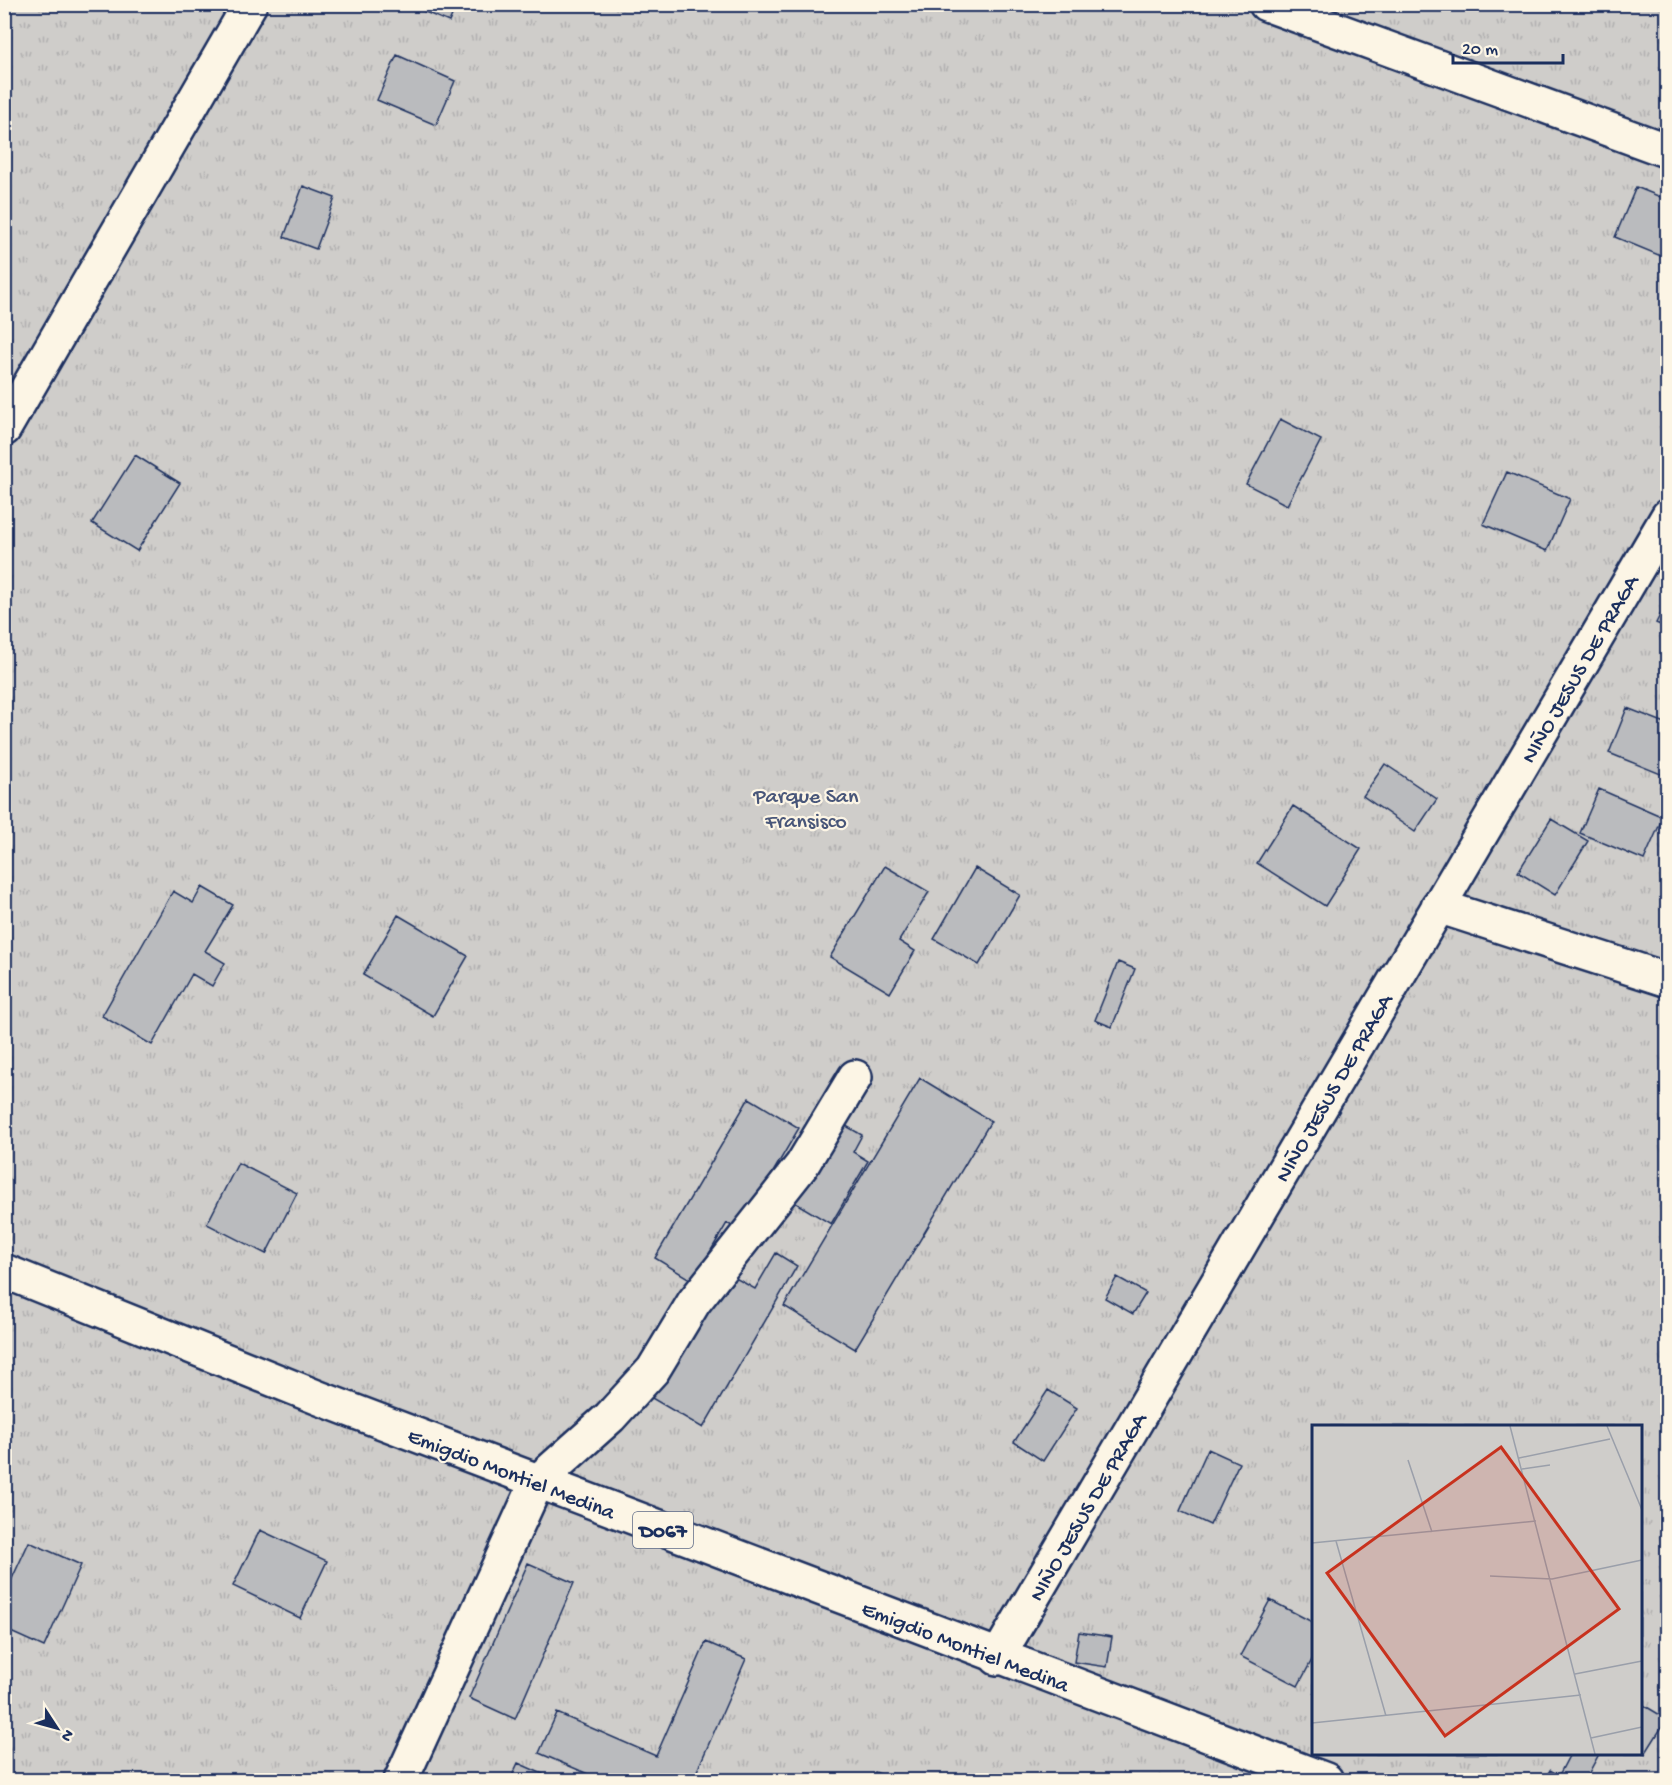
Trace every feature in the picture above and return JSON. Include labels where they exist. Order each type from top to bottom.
[{"type":"street","points":[[4,429],[250,4]]},
{"type":"street","points":[[1266,4],[1668,151]]},
{"type":"street","name":"NIÑO JESUS DE PRAGA","points":[[998,1658],[1668,516]]},
{"type":"street","points":[[1438,906],[1668,980]]},
{"type":"street","points":[[400,1780],[537,1482],[610,1417],[653,1370],[694,1302],[802,1165],[855,1077]]},
{"type":"street","name":"Emigdio Montiel Medina","points":[[4,1271],[308,1394],[998,1658],[1326,1780]]},
{"type":"green space","name":"Parque San Fransisco","points":[[5,5],[1667,5],[1667,1780],[5,1780]]},
{"type":"building","points":[[420,4],[457,4],[449,22],[418,9]]},
{"type":"building","points":[[397,55],[455,81],[436,125],[377,100]]},
{"type":"building","points":[[303,186],[335,198],[316,249],[284,237]]},
{"type":"building","points":[[1636,187],[1668,200],[1668,259],[1615,237]]},
{"type":"building","points":[[1280,419],[1321,440],[1287,505],[1246,484]]},
{"type":"building","points":[[135,455],[180,483],[137,551],[92,523]]},
{"type":"building","points":[[1507,472],[1570,499],[1547,551],[1483,524]]},
{"type":"building","points":[[1668,599],[1668,628],[1656,623]]},
{"type":"building","points":[[1627,708],[1668,724],[1668,777],[1609,753]]},
{"type":"building","points":[[1385,764],[1437,799],[1415,832],[1363,796]]},
{"type":"building","points":[[1599,789],[1663,817],[1644,860],[1580,833]]},
{"type":"building","points":[[1293,806],[1361,849],[1325,906],[1257,863]]},
{"type":"building","points":[[1551,819],[1588,841],[1555,895],[1518,872]]},
{"type":"building","points":[[885,866],[929,892],[899,941],[915,951],[890,993],[830,957]]},
{"type":"building","points":[[975,868],[1020,895],[979,965],[934,939]]},
{"type":"building","points":[[202,887],[233,905],[205,951],[225,963],[212,986],[192,974],[152,1045],[102,1016],[173,891],[193,903]]},
{"type":"building","points":[[398,915],[468,956],[433,1016],[363,975]]},
{"type":"building","points":[[1118,962],[1135,969],[1112,1027],[1095,1020]]},
{"type":"building","points":[[920,1078],[991,1121],[855,1349],[784,1306]]},
{"type":"building","points":[[749,1098],[799,1128],[739,1230],[727,1223],[693,1281],[655,1258]]},
{"type":"building","points":[[841,1123],[862,1135],[853,1152],[868,1161],[831,1224],[794,1202]]},
{"type":"building","points":[[238,1163],[297,1193],[266,1254],[207,1224]]},
{"type":"building","points":[[776,1253],[797,1266],[703,1428],[650,1397],[723,1271],[755,1289]]},
{"type":"building","points":[[1117,1277],[1146,1293],[1133,1314],[1105,1298]]},
{"type":"building","points":[[1048,1390],[1077,1408],[1043,1461],[1014,1442]]},
{"type":"building","points":[[1208,1449],[1239,1463],[1210,1525],[1180,1511]]},
{"type":"building","points":[[260,1530],[327,1561],[300,1618],[233,1586]]},
{"type":"building","points":[[29,1542],[81,1565],[44,1647],[4,1629],[4,1596]]},
{"type":"building","points":[[528,1563],[574,1583],[515,1719],[469,1698]]},
{"type":"building","points":[[1270,1600],[1312,1622],[1312,1660],[1298,1686],[1240,1656]]},
{"type":"building","points":[[1079,1632],[1112,1637],[1107,1667],[1074,1662]]},
{"type":"building","points":[[706,1642],[746,1659],[693,1780],[602,1780],[539,1753],[557,1713],[656,1756]]},
{"type":"building","points":[[1642,1704],[1667,1719],[1645,1754],[1642,1752]]},
{"type":"building","points":[[1569,1755],[1598,1755],[1585,1780],[1544,1780],[1550,1770],[1559,1775]]},
{"type":"building","points":[[518,1763],[554,1779],[554,1780],[510,1780]]},
{"type":"building","points":[[875,1772],[896,1780],[871,1780]]}]
